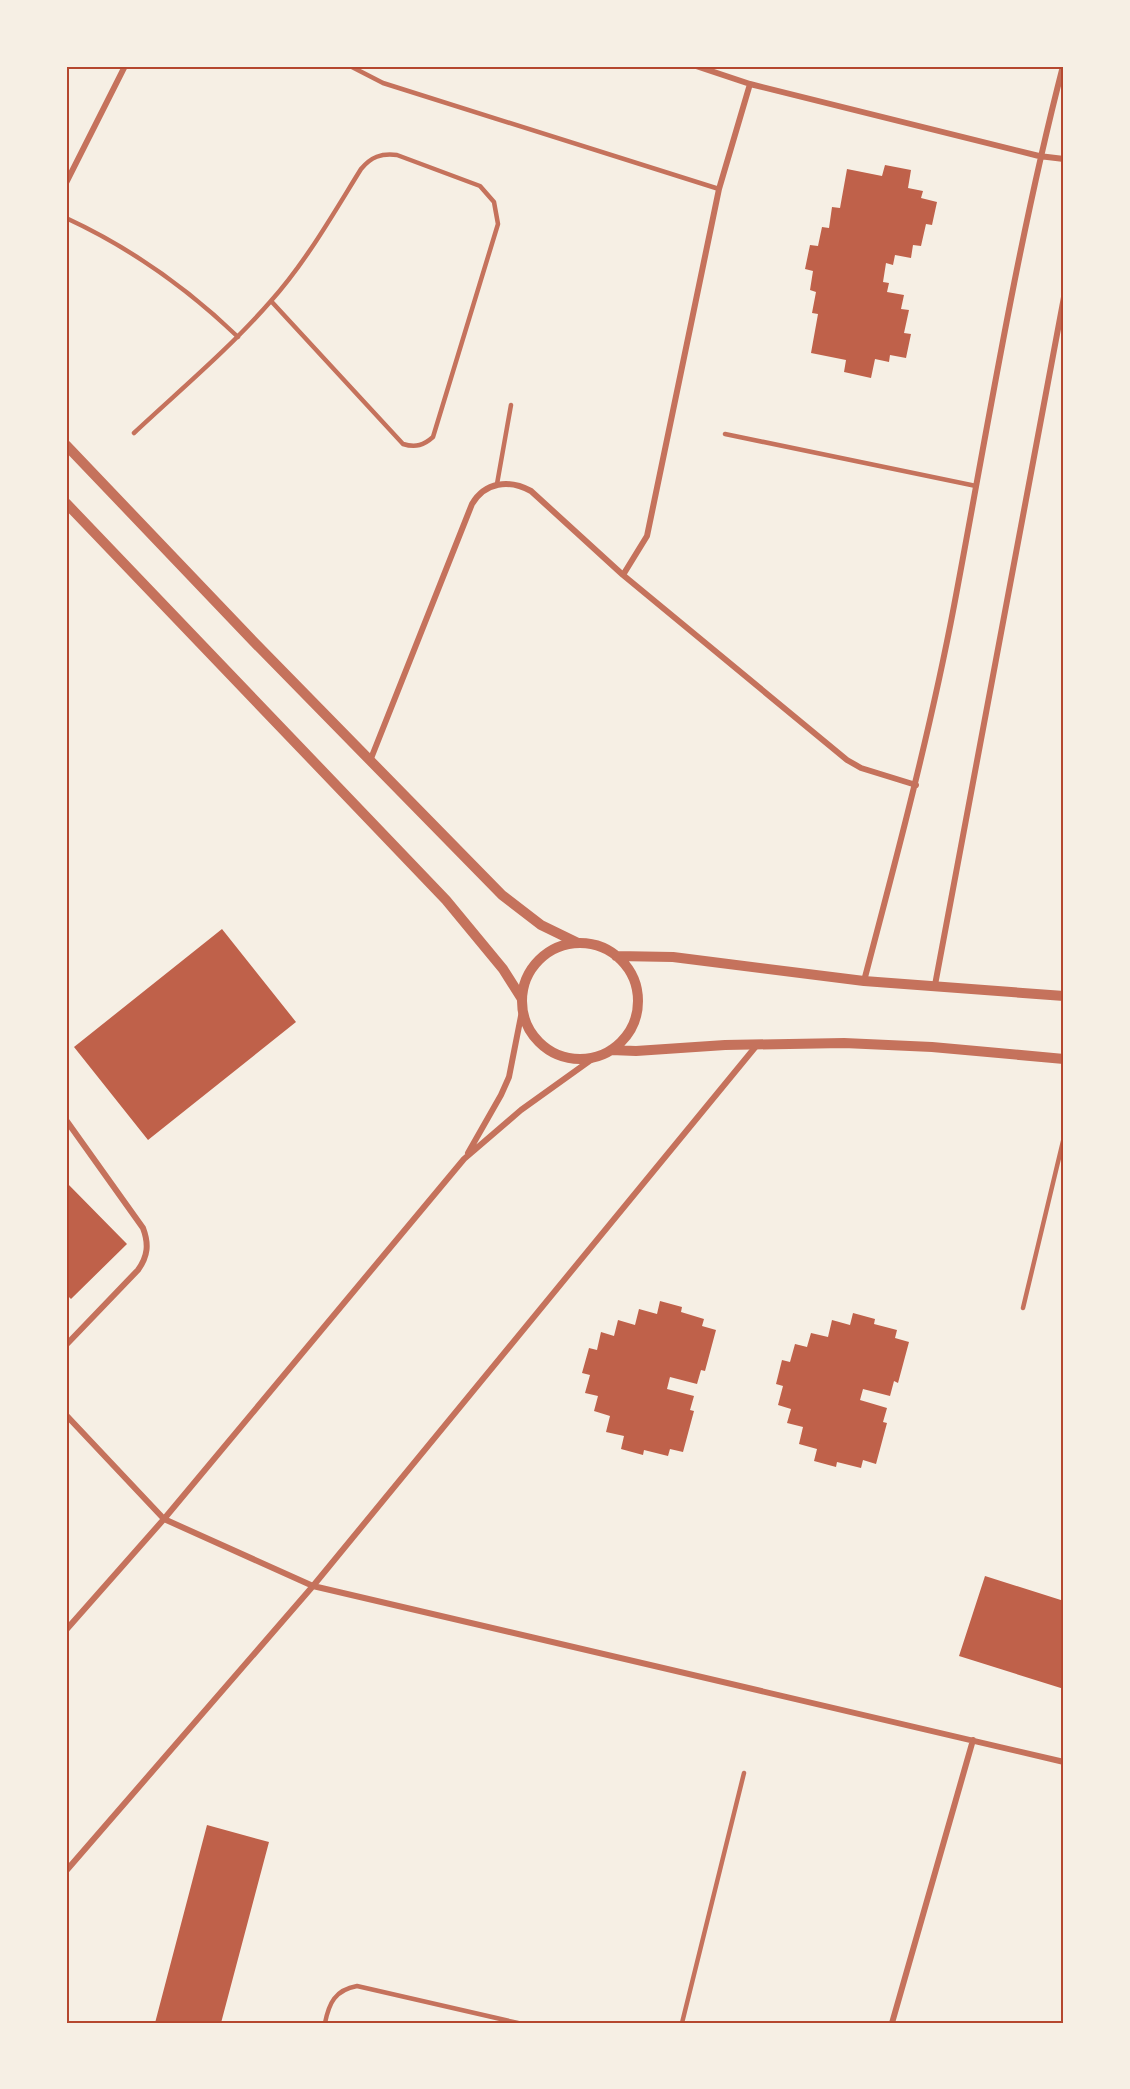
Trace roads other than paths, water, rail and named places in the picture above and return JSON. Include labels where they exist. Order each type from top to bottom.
[{"type":"street","points":[[66,183],[125,66]]},
{"type":"street","points":[[696,66],[750,84],[1039,156],[1064,159]]},
{"type":"street","points":[[864,981],[916,784],[953,608],[1039,156],[1063,66]]},
{"type":"street","points":[[623,575],[647,536],[719,189],[750,84]]},
{"type":"street","points":[[935,985],[1064,297]]},
{"type":"street","points":[[66,446],[502,895],[541,925],[578,943],[598,946],[616,956],[629,969],[636,986],[638,1004],[634,1022],[625,1038],[611,1050],[595,1058],[521,1110],[464,1159],[164,1519],[66,1630]]},
{"type":"street","points":[[370,761],[472,504],[487,488],[497,484],[512,484],[531,491],[623,575],[847,760],[861,768],[916,784]]},
{"type":"street","points":[[66,503],[446,900],[502,969],[522,999]]},
{"type":"street","points":[[464,1159],[501,1095],[508,1077],[522,1011],[522,992],[529,973],[542,957],[559,947],[578,943]]},
{"type":"street","points":[[616,956],[674,957],[864,981],[1064,996]]},
{"type":"street","points":[[522,1011],[530,1030],[542,1046],[558,1055],[576,1060],[595,1058]]},
{"type":"street","points":[[611,1050],[844,1043],[1064,1059]]},
{"type":"street","points":[[66,1870],[313,1586],[757,1045]]},
{"type":"street","points":[[66,1120],[143,1228],[147,1239],[144,1261],[138,1270],[66,1345]]},
{"type":"street","points":[[66,1416],[164,1519],[313,1586],[1064,1762]]},
{"type":"street","points":[[892,2023],[973,1740]]},
{"type":"lane","points":[[350,66],[383,83],[719,189]]},
{"type":"lane","points":[[134,433],[238,337],[271,301],[302,261],[368,161],[387,154],[397,155],[480,186],[494,202],[498,224],[433,437],[418,446],[403,444],[271,301]]},
{"type":"lane","points":[[66,218],[106,237],[175,281],[238,337]]},
{"type":"lane","points":[[497,484],[511,405]]},
{"type":"lane","points":[[725,435],[976,486]]},
{"type":"lane","points":[[1023,1308],[1064,1137]]},
{"type":"lane","points":[[682,2023],[744,1773]]},
{"type":"lane","points":[[325,2023],[332,1999],[339,1992],[357,1986],[518,2023]]}]
